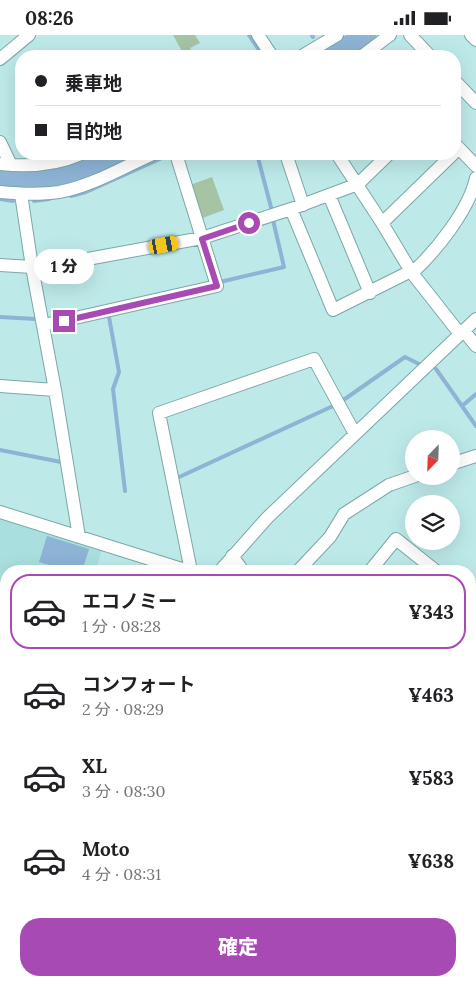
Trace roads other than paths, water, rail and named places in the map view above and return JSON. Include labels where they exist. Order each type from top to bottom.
[{"type":"street","points":[[0,59],[29,35]]},
{"type":"street","points":[[258,35],[268,50]]},
{"type":"street","points":[[312,50],[337,35]]},
{"type":"street","points":[[372,50],[390,35]]},
{"type":"street","points":[[410,35],[424,50]]},
{"type":"street","points":[[471,35],[476,40]]},
{"type":"street","points":[[461,90],[476,103]]},
{"type":"street","points":[[0,142],[6,165],[55,163],[64,160]]},
{"type":"street","points":[[461,154],[476,166]]},
{"type":"street","points":[[0,192],[21,194],[60,191],[80,186],[140,160]]},
{"type":"street","points":[[44,325],[217,286],[178,160]]},
{"type":"street","points":[[287,160],[297,207],[333,310],[412,272],[455,224],[474,187],[476,178]]},
{"type":"street","points":[[341,160],[412,272],[462,333],[476,346]]},
{"type":"street","points":[[0,265],[32,268],[202,239],[358,184],[383,160]]},
{"type":"street","points":[[382,223],[444,160]]},
{"type":"street","points":[[21,194],[32,268],[56,390],[79,537]]},
{"type":"street","points":[[329,195],[370,293]]},
{"type":"street","points":[[225,565],[266,518],[476,319]]},
{"type":"street","points":[[189,565],[159,413],[314,359],[355,435]]},
{"type":"street","points":[[0,386],[56,390]]},
{"type":"street","points":[[460,461],[476,456]]},
{"type":"street","points":[[304,565],[330,537],[344,514],[388,485],[405,479]]},
{"type":"street","points":[[0,512],[170,565]]},
{"type":"street","points":[[375,565],[396,539],[428,565]]},
{"type":"street","points":[[232,556],[239,565]]},
{"type":"waterway","points":[[249,35],[259,50]]},
{"type":"waterway","points":[[342,50],[366,35]]},
{"type":"waterway","points":[[0,175],[34,179],[54,178],[79,171],[105,160]]},
{"type":"waterway","points":[[71,196],[86,192],[158,160]]},
{"type":"waterway","points":[[259,160],[272,211]]},
{"type":"waterway","points":[[0,199],[13,201]]},
{"type":"waterway","points":[[34,201],[49,199]]},
{"type":"waterway","points":[[220,282],[284,267],[273,220]]},
{"type":"waterway","points":[[0,317],[36,319]]},
{"type":"waterway","points":[[109,317],[119,372],[113,389],[125,491]]},
{"type":"waterway","points":[[342,401],[405,357],[419,364]]},
{"type":"waterway","points":[[436,369],[462,406],[476,394]]},
{"type":"waterway","points":[[177,478],[333,406]]},
{"type":"waterway","points":[[462,406],[476,426]]},
{"type":"waterway","points":[[0,450],[61,462]]}]
